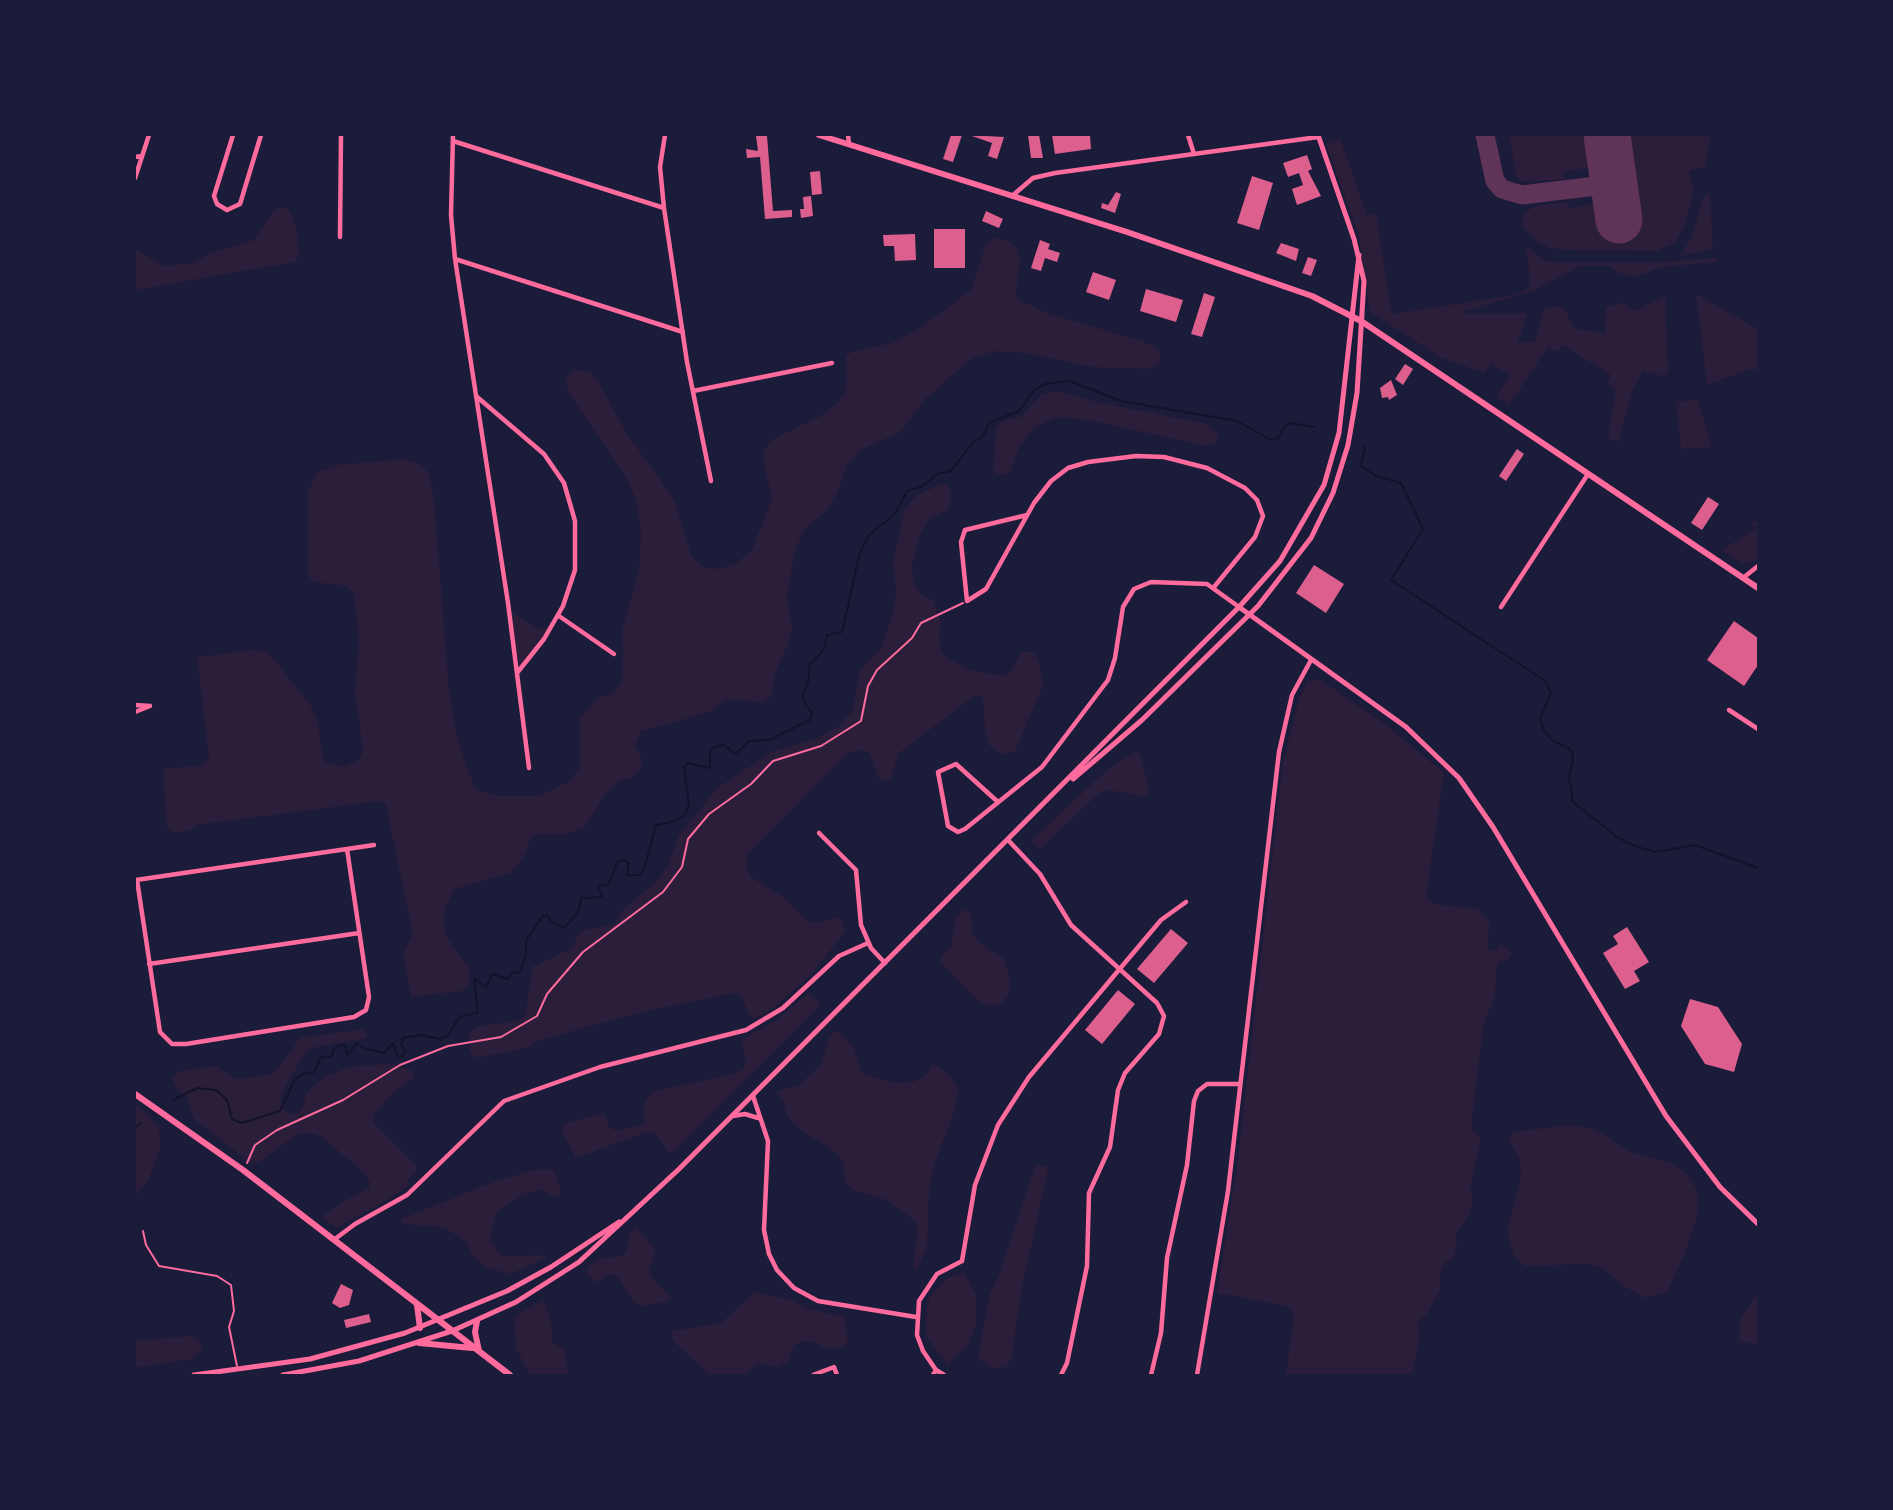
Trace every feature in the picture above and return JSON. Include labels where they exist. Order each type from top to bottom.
[{"type":"main road","points":[[819,135],[1260,276],[1350,315],[1758,587]]},
{"type":"main road","points":[[1052,797],[1142,720],[1249,616],[1279,582],[1311,538],[1333,493],[1348,445],[1354,412],[1364,281],[1359,256],[1318,136]]},
{"type":"main road","points":[[283,1375],[359,1361],[419,1343],[477,1321],[557,1277],[602,1243],[1052,797],[1239,607],[1280,561],[1312,508],[1332,460],[1344,400],[1350,315],[1359,256]]},
{"type":"main road","points":[[1344,400],[1354,412]]},
{"type":"main road","points":[[1239,607],[1419,736],[1459,778],[1493,827],[1666,1116],[1720,1187],[1758,1224]]},
{"type":"main road","points":[[135,1094],[335,1240],[510,1375]]},
{"type":"main road","points":[[194,1375],[239,1372],[341,1352],[439,1321],[540,1273],[633,1212]]},
{"type":"main road","points":[[418,1305],[420,1328]]},
{"type":"main road","points":[[477,1321],[475,1332],[478,1350]]},
{"type":"main road","points":[[419,1343],[478,1350]]},
{"type":"street","points":[[135,178],[149,135]]},
{"type":"street","points":[[233,135],[215,196],[219,207],[227,210],[240,204],[261,135]]},
{"type":"street","points":[[341,135],[341,237]]},
{"type":"street","points":[[665,135],[660,167],[664,208],[682,332],[711,481]]},
{"type":"street","points":[[848,135],[849,145]]},
{"type":"street","points":[[1188,135],[1194,154]]},
{"type":"street","points":[[1012,196],[1034,178],[1055,173],[1318,136]]},
{"type":"street","points":[[529,768],[455,259],[451,215],[453,138],[664,208]]},
{"type":"street","points":[[135,157],[142,156]]},
{"type":"street","points":[[455,259],[682,332]]},
{"type":"street","points":[[693,391],[832,363]]},
{"type":"street","points":[[475,396],[536,444],[559,474],[569,496],[577,533],[576,559],[559,616],[517,673]]},
{"type":"street","points":[[1027,515],[973,525],[965,530],[961,542],[967,601],[982,593],[990,583],[1027,515],[1051,481],[1077,464],[1120,456],[1152,456],[1207,468],[1245,488],[1257,500],[1263,516],[1255,537],[1214,587]]},
{"type":"street","points":[[1501,607],[1589,473]]},
{"type":"street","points":[[1743,578],[1758,566]]},
{"type":"street","points":[[998,802],[956,764],[938,772],[947,826],[952,831],[963,831],[1047,762],[1104,687],[1115,658],[1125,600],[1134,589],[1151,582],[1194,583],[1214,587],[1239,607]]},
{"type":"street","points":[[559,616],[614,654]]},
{"type":"street","points":[[1196,1375],[1221,1248],[1279,752],[1292,695],[1311,660]]},
{"type":"street","points":[[135,705],[150,706],[135,712]]},
{"type":"street","points":[[1729,710],[1758,729]]},
{"type":"street","points":[[820,832],[856,870],[860,921],[868,943],[885,963]]},
{"type":"street","points":[[1008,840],[1040,874],[1071,925],[1118,971],[1157,1003],[1164,1020],[1159,1034],[1125,1073],[1118,1090],[1110,1147],[1089,1193],[1087,1266],[1069,1354],[1062,1375]]},
{"type":"street","points":[[347,849],[369,997],[366,1010],[354,1017],[172,1044],[160,1032],[136,881],[347,849],[374,845]]},
{"type":"street","points":[[944,1375],[935,1373],[920,1344],[916,1317],[927,1286],[937,1274],[962,1261],[978,1175],[1004,1115],[1029,1077],[1161,920],[1186,902]]},
{"type":"street","points":[[149,964],[360,933]]},
{"type":"street","points":[[335,1240],[355,1224],[407,1195],[504,1101],[600,1067],[746,1030],[783,1008],[839,956],[868,943]]},
{"type":"street","points":[[1151,1375],[1161,1333],[1167,1258],[1187,1165],[1194,1101],[1198,1091],[1207,1084],[1240,1084]]},
{"type":"street","points":[[752,1095],[769,1148],[764,1236],[769,1255],[780,1274],[794,1288],[818,1301],[916,1317]]},
{"type":"street","points":[[730,1117],[745,1114],[759,1119]]},
{"type":"street","points":[[813,1375],[834,1367],[837,1375]]},
{"type":"lane","points":[[143,1231],[146,1245],[159,1266],[217,1276],[232,1285],[234,1311],[229,1327],[239,1372]]},
{"type":"path","points":[[247,1164],[255,1145],[277,1130],[342,1100],[400,1065],[448,1046],[501,1037],[537,1016],[547,994],[583,953],[663,892],[682,867],[688,839],[709,814],[751,784],[773,761],[797,751],[821,746],[861,721],[868,686],[877,670],[912,638],[921,622],[967,601]]},
{"type":"shaded area","points":[[1509,135],[1588,135],[1590,163],[1586,168],[1564,172],[1565,179],[1523,182],[1516,177]]},
{"type":"shaded area","points":[[1625,135],[1711,135],[1705,167],[1689,171],[1694,191],[1685,225],[1675,243],[1656,251],[1566,250],[1550,248],[1537,242],[1523,227],[1522,220],[1526,212],[1535,206],[1567,202],[1569,208],[1598,203],[1601,223],[1637,217]]},
{"type":"shaded area","points":[[1340,138],[1367,215],[1376,214],[1392,314],[1520,294],[1529,287],[1530,279],[1526,246],[1546,261],[1563,263],[1648,263],[1715,258],[1718,262],[1661,267],[1636,277],[1619,273],[1609,266],[1581,266],[1533,291],[1458,313],[1528,313],[1517,343],[1535,341],[1544,308],[1563,306],[1574,328],[1605,334],[1606,307],[1625,302],[1633,311],[1665,296],[1668,372],[1664,376],[1643,371],[1633,389],[1618,443],[1608,438],[1616,390],[1607,384],[1611,375],[1563,345],[1557,352],[1548,347],[1509,405],[1496,397],[1510,375],[1492,364],[1484,373],[1442,358],[1370,312],[1359,237],[1327,147],[1327,143]]},
{"type":"shaded area","points":[[1710,192],[1713,249],[1680,256],[1692,237],[1703,197]]},
{"type":"shaded area","points":[[282,207],[290,211],[296,226],[299,255],[295,262],[135,290],[135,249],[165,266],[192,263],[211,253],[254,240],[274,210]]},
{"type":"shaded area","points":[[995,238],[1007,240],[1016,246],[1020,261],[1016,291],[1019,300],[1050,314],[1142,341],[1158,349],[1161,358],[1159,365],[1149,369],[1092,367],[1025,353],[996,351],[972,358],[924,400],[901,432],[862,449],[847,465],[838,491],[827,510],[804,530],[795,551],[787,598],[792,627],[788,645],[776,670],[771,697],[762,703],[737,699],[724,701],[710,712],[641,731],[635,745],[642,759],[640,771],[632,778],[619,781],[605,795],[584,828],[564,835],[537,834],[531,837],[526,853],[511,873],[454,889],[444,912],[445,935],[469,968],[469,983],[463,991],[411,997],[403,952],[413,935],[386,805],[380,801],[195,825],[191,830],[173,833],[167,828],[163,772],[166,768],[202,766],[209,757],[197,657],[252,650],[268,652],[311,706],[318,722],[323,759],[328,764],[345,766],[359,760],[363,750],[355,693],[359,641],[354,594],[347,586],[313,582],[308,575],[308,492],[317,472],[336,465],[406,459],[420,464],[429,473],[434,499],[449,690],[457,736],[467,768],[476,789],[497,796],[538,796],[568,782],[580,767],[580,717],[598,698],[614,693],[623,678],[623,627],[639,570],[641,534],[637,502],[625,476],[569,393],[565,380],[572,371],[589,371],[597,379],[627,434],[674,499],[691,555],[703,567],[719,569],[735,564],[752,550],[772,499],[764,464],[764,450],[771,440],[819,417],[837,403],[847,384],[846,356],[852,352],[892,343],[920,328],[971,290],[986,243]]},
{"type":"shaded area","points":[[1696,294],[1758,329],[1758,370],[1750,369],[1707,385]]},
{"type":"shaded area","points":[[1058,391],[1096,402],[1208,424],[1218,436],[1216,443],[1207,446],[1087,420],[1057,417],[1032,429],[1018,450],[1010,472],[1003,476],[993,472],[996,428],[1002,421],[1020,417],[1042,394]]},
{"type":"shaded area","points":[[1698,399],[1712,447],[1681,449],[1676,402]]},
{"type":"shaded area","points":[[941,484],[947,484],[952,496],[948,510],[929,519],[920,535],[912,566],[914,584],[922,595],[933,600],[941,622],[939,641],[942,653],[952,661],[971,670],[1003,676],[1011,671],[1021,652],[1033,652],[1039,662],[1043,686],[1015,751],[1001,755],[990,746],[985,732],[983,697],[976,695],[899,753],[890,780],[880,781],[869,752],[859,750],[847,754],[749,853],[746,865],[751,877],[783,897],[808,921],[818,923],[840,916],[846,931],[809,977],[772,1009],[755,1019],[750,1017],[741,996],[734,993],[642,1012],[540,1040],[527,1048],[477,1058],[470,1051],[469,1034],[475,1027],[520,1020],[526,1013],[532,967],[571,949],[581,930],[614,925],[623,909],[657,881],[668,865],[679,835],[716,789],[773,751],[816,739],[839,726],[853,710],[860,671],[881,648],[894,610],[896,588],[893,563],[904,510],[916,496]]},
{"type":"shaded area","points":[[1751,521],[1758,522],[1758,559],[1743,564],[1721,550],[1756,529]]},
{"type":"shaded area","points":[[509,611],[539,629],[550,628],[519,666]]},
{"type":"shaded area","points":[[1321,680],[1389,727],[1444,773],[1426,897],[1434,904],[1478,909],[1489,921],[1488,950],[1495,951],[1501,944],[1512,953],[1508,960],[1499,961],[1496,968],[1495,996],[1484,1023],[1472,1117],[1472,1128],[1481,1140],[1470,1187],[1473,1201],[1470,1213],[1456,1234],[1457,1247],[1453,1258],[1446,1262],[1440,1273],[1440,1291],[1426,1315],[1418,1322],[1419,1338],[1412,1375],[1286,1375],[1294,1314],[1287,1306],[1217,1293],[1238,1159],[1283,761],[1299,699],[1308,681]]},
{"type":"shaded area","points":[[1135,752],[1140,754],[1149,789],[1146,797],[1109,790],[1099,793],[1040,850],[1031,841],[1110,767]]},
{"type":"shaded area","points":[[964,909],[970,912],[973,935],[979,943],[1003,958],[1009,974],[1009,995],[1000,1004],[989,1006],[977,1000],[941,962],[941,956],[951,947],[955,919]]},
{"type":"shaded area","points":[[809,992],[821,1005],[673,1152],[668,1152],[656,1134],[647,1132],[576,1158],[561,1130],[563,1124],[599,1114],[606,1115],[609,1127],[618,1131],[641,1125],[645,1120],[643,1106],[652,1092],[744,1069],[746,1061],[741,1040],[778,1019]]},
{"type":"shaded area","points":[[364,1029],[368,1038],[315,1047],[305,1053],[281,1094],[281,1106],[287,1113],[295,1114],[302,1109],[307,1092],[324,1077],[352,1066],[394,1064],[412,1071],[415,1077],[392,1094],[373,1116],[374,1123],[416,1165],[416,1172],[409,1178],[406,1187],[391,1198],[336,1228],[322,1217],[339,1204],[369,1188],[370,1183],[364,1173],[322,1137],[311,1133],[298,1134],[259,1162],[250,1163],[194,1119],[187,1098],[174,1085],[172,1077],[180,1071],[216,1066],[237,1079],[273,1074],[300,1038]]},
{"type":"shaded area","points":[[837,1030],[853,1046],[862,1073],[894,1083],[913,1082],[926,1075],[933,1063],[947,1072],[959,1089],[952,1119],[935,1161],[929,1191],[927,1247],[916,1271],[913,1267],[918,1232],[915,1221],[887,1200],[852,1190],[845,1181],[843,1161],[837,1153],[799,1129],[787,1116],[783,1100],[776,1092],[799,1085],[821,1064],[829,1038]]},
{"type":"shaded area","points":[[135,1104],[147,1113],[159,1128],[161,1147],[148,1181],[135,1197]]},
{"type":"shaded area","points":[[1570,1125],[1595,1129],[1630,1152],[1669,1162],[1688,1175],[1698,1192],[1697,1216],[1684,1256],[1667,1292],[1646,1298],[1623,1286],[1604,1269],[1589,1264],[1525,1266],[1513,1254],[1507,1230],[1521,1176],[1519,1158],[1509,1141],[1512,1132]]},
{"type":"shaded area","points":[[1046,1166],[1048,1171],[1023,1282],[1011,1360],[1006,1367],[992,1368],[978,1359],[990,1292],[999,1276],[1035,1167]]},
{"type":"shaded area","points":[[537,1169],[554,1170],[561,1189],[559,1196],[552,1196],[543,1189],[523,1195],[497,1211],[490,1238],[501,1256],[542,1255],[546,1258],[510,1274],[485,1267],[473,1256],[465,1241],[444,1227],[403,1224],[401,1219],[493,1182]]},
{"type":"shaded area","points":[[636,1227],[653,1246],[655,1254],[649,1270],[652,1278],[670,1297],[667,1302],[640,1306],[634,1303],[617,1276],[610,1274],[600,1281],[594,1281],[587,1274],[587,1267],[600,1258],[620,1257],[626,1252],[629,1234]]},
{"type":"shaded area","points":[[964,1272],[976,1294],[976,1326],[968,1345],[947,1365],[926,1335],[927,1305],[930,1296],[947,1278]]},
{"type":"shaded area","points":[[754,1292],[789,1299],[810,1309],[845,1317],[848,1342],[843,1347],[825,1349],[819,1343],[803,1341],[794,1345],[788,1362],[777,1367],[762,1363],[751,1368],[747,1375],[709,1375],[673,1341],[671,1331],[721,1323]]},
{"type":"shaded area","points":[[1758,1292],[1758,1344],[1739,1342],[1740,1320]]},
{"type":"shaded area","points":[[543,1300],[551,1319],[552,1342],[564,1349],[569,1375],[530,1375],[516,1348],[514,1320],[518,1314]]},
{"type":"shaded area","points":[[190,1336],[199,1340],[203,1348],[192,1359],[135,1368],[135,1341]]},
{"type":"building","points":[[951,135],[962,135],[953,162],[943,159]]},
{"type":"building","points":[[969,135],[1004,137],[997,159],[988,156],[992,143]]},
{"type":"building","points":[[1028,135],[1039,135],[1043,158],[1031,158]]},
{"type":"building","points":[[1052,135],[1090,135],[1091,149],[1055,154]]},
{"type":"building","points":[[756,136],[767,136],[773,211],[792,210],[792,217],[765,219],[760,157],[747,158],[746,149],[758,151]]},
{"type":"building","points":[[1307,155],[1312,169],[1308,171],[1321,196],[1297,205],[1292,189],[1303,185],[1299,173],[1288,177],[1283,163]]},
{"type":"building","points":[[820,171],[822,194],[812,195],[810,172]]},
{"type":"building","points":[[1252,176],[1273,183],[1259,230],[1237,223]]},
{"type":"building","points":[[1116,192],[1121,194],[1115,213],[1101,208],[1102,203],[1108,205]]},
{"type":"building","points":[[811,196],[813,216],[801,218],[800,209],[804,209],[803,197]]},
{"type":"building","points":[[986,211],[1003,219],[999,228],[982,221]]},
{"type":"building","points":[[934,229],[965,229],[965,268],[934,268]]},
{"type":"building","points":[[915,234],[916,260],[895,261],[894,246],[884,246],[883,235]]},
{"type":"building","points":[[1040,240],[1050,244],[1048,249],[1060,253],[1057,262],[1045,258],[1041,271],[1031,268]]},
{"type":"building","points":[[1281,243],[1299,249],[1296,261],[1276,253]]},
{"type":"building","points":[[1308,257],[1317,260],[1311,276],[1302,273]]},
{"type":"building","points":[[1093,272],[1116,280],[1109,300],[1086,292]]},
{"type":"building","points":[[1146,289],[1183,300],[1176,322],[1140,311]]},
{"type":"building","points":[[1204,293],[1215,297],[1202,337],[1191,334]]},
{"type":"building","points":[[1405,364],[1413,369],[1403,385],[1395,379]]},
{"type":"building","points":[[1391,380],[1397,395],[1389,400],[1388,397],[1382,398],[1380,388]]},
{"type":"building","points":[[1517,449],[1524,454],[1506,481],[1499,476]]},
{"type":"building","points":[[1708,497],[1719,504],[1702,530],[1691,523]]},
{"type":"building","points":[[1314,565],[1344,584],[1326,613],[1296,593]]},
{"type":"building","points":[[1734,621],[1758,638],[1758,665],[1744,686],[1707,660]]},
{"type":"building","points":[[1627,927],[1649,962],[1634,971],[1640,981],[1625,989],[1603,953],[1618,944],[1613,936]]},
{"type":"building","points":[[1171,929],[1188,943],[1154,983],[1137,969]]},
{"type":"building","points":[[1118,990],[1135,1004],[1102,1044],[1085,1030]]},
{"type":"building","points":[[1690,999],[1718,1007],[1742,1044],[1734,1072],[1705,1064],[1681,1026]]},
{"type":"building","points":[[341,1284],[353,1290],[349,1305],[340,1308],[332,1303]]},
{"type":"building","points":[[369,1314],[371,1322],[346,1328],[344,1320]]},
{"type":"waterway","points":[[173,1100],[197,1088],[216,1090],[227,1100],[232,1119],[242,1123],[280,1111],[294,1081],[301,1074],[314,1072],[321,1057],[331,1057],[334,1049],[340,1045],[345,1046],[347,1055],[357,1043],[363,1048],[384,1053],[393,1043],[397,1055],[401,1057],[406,1052],[401,1044],[403,1038],[421,1035],[439,1039],[448,1036],[459,1017],[478,1013],[474,979],[486,987],[493,974],[508,979],[512,973],[520,972],[526,955],[526,940],[543,916],[548,915],[550,922],[565,928],[579,910],[581,898],[602,897],[598,886],[609,884],[617,863],[622,860],[629,863],[627,875],[639,875],[644,870],[656,825],[675,821],[685,815],[689,804],[684,768],[688,763],[710,768],[710,752],[714,747],[724,745],[735,754],[749,741],[769,740],[810,720],[812,712],[806,706],[803,695],[809,679],[809,666],[824,649],[827,635],[842,632],[860,552],[869,535],[895,514],[907,491],[923,486],[937,474],[951,471],[974,441],[983,437],[989,423],[1019,411],[1034,390],[1045,384],[1070,381],[1121,401],[1237,421],[1271,440],[1279,438],[1284,426],[1290,423],[1314,427]]},
{"type":"waterway","points":[[1365,446],[1361,466],[1377,476],[1401,483],[1423,529],[1391,580],[1545,681],[1551,693],[1540,719],[1552,740],[1571,750],[1573,758],[1569,777],[1573,802],[1617,837],[1635,846],[1655,852],[1695,845],[1758,868]]},
{"type":"waterway","points":[[135,1127],[141,1123]]},
{"type":"taxiway","points":[[1485,135],[1495,181],[1502,189],[1522,195],[1596,186],[1608,174],[1609,148]]},
{"type":"runway","points":[[1607,135],[1619,220]]}]
